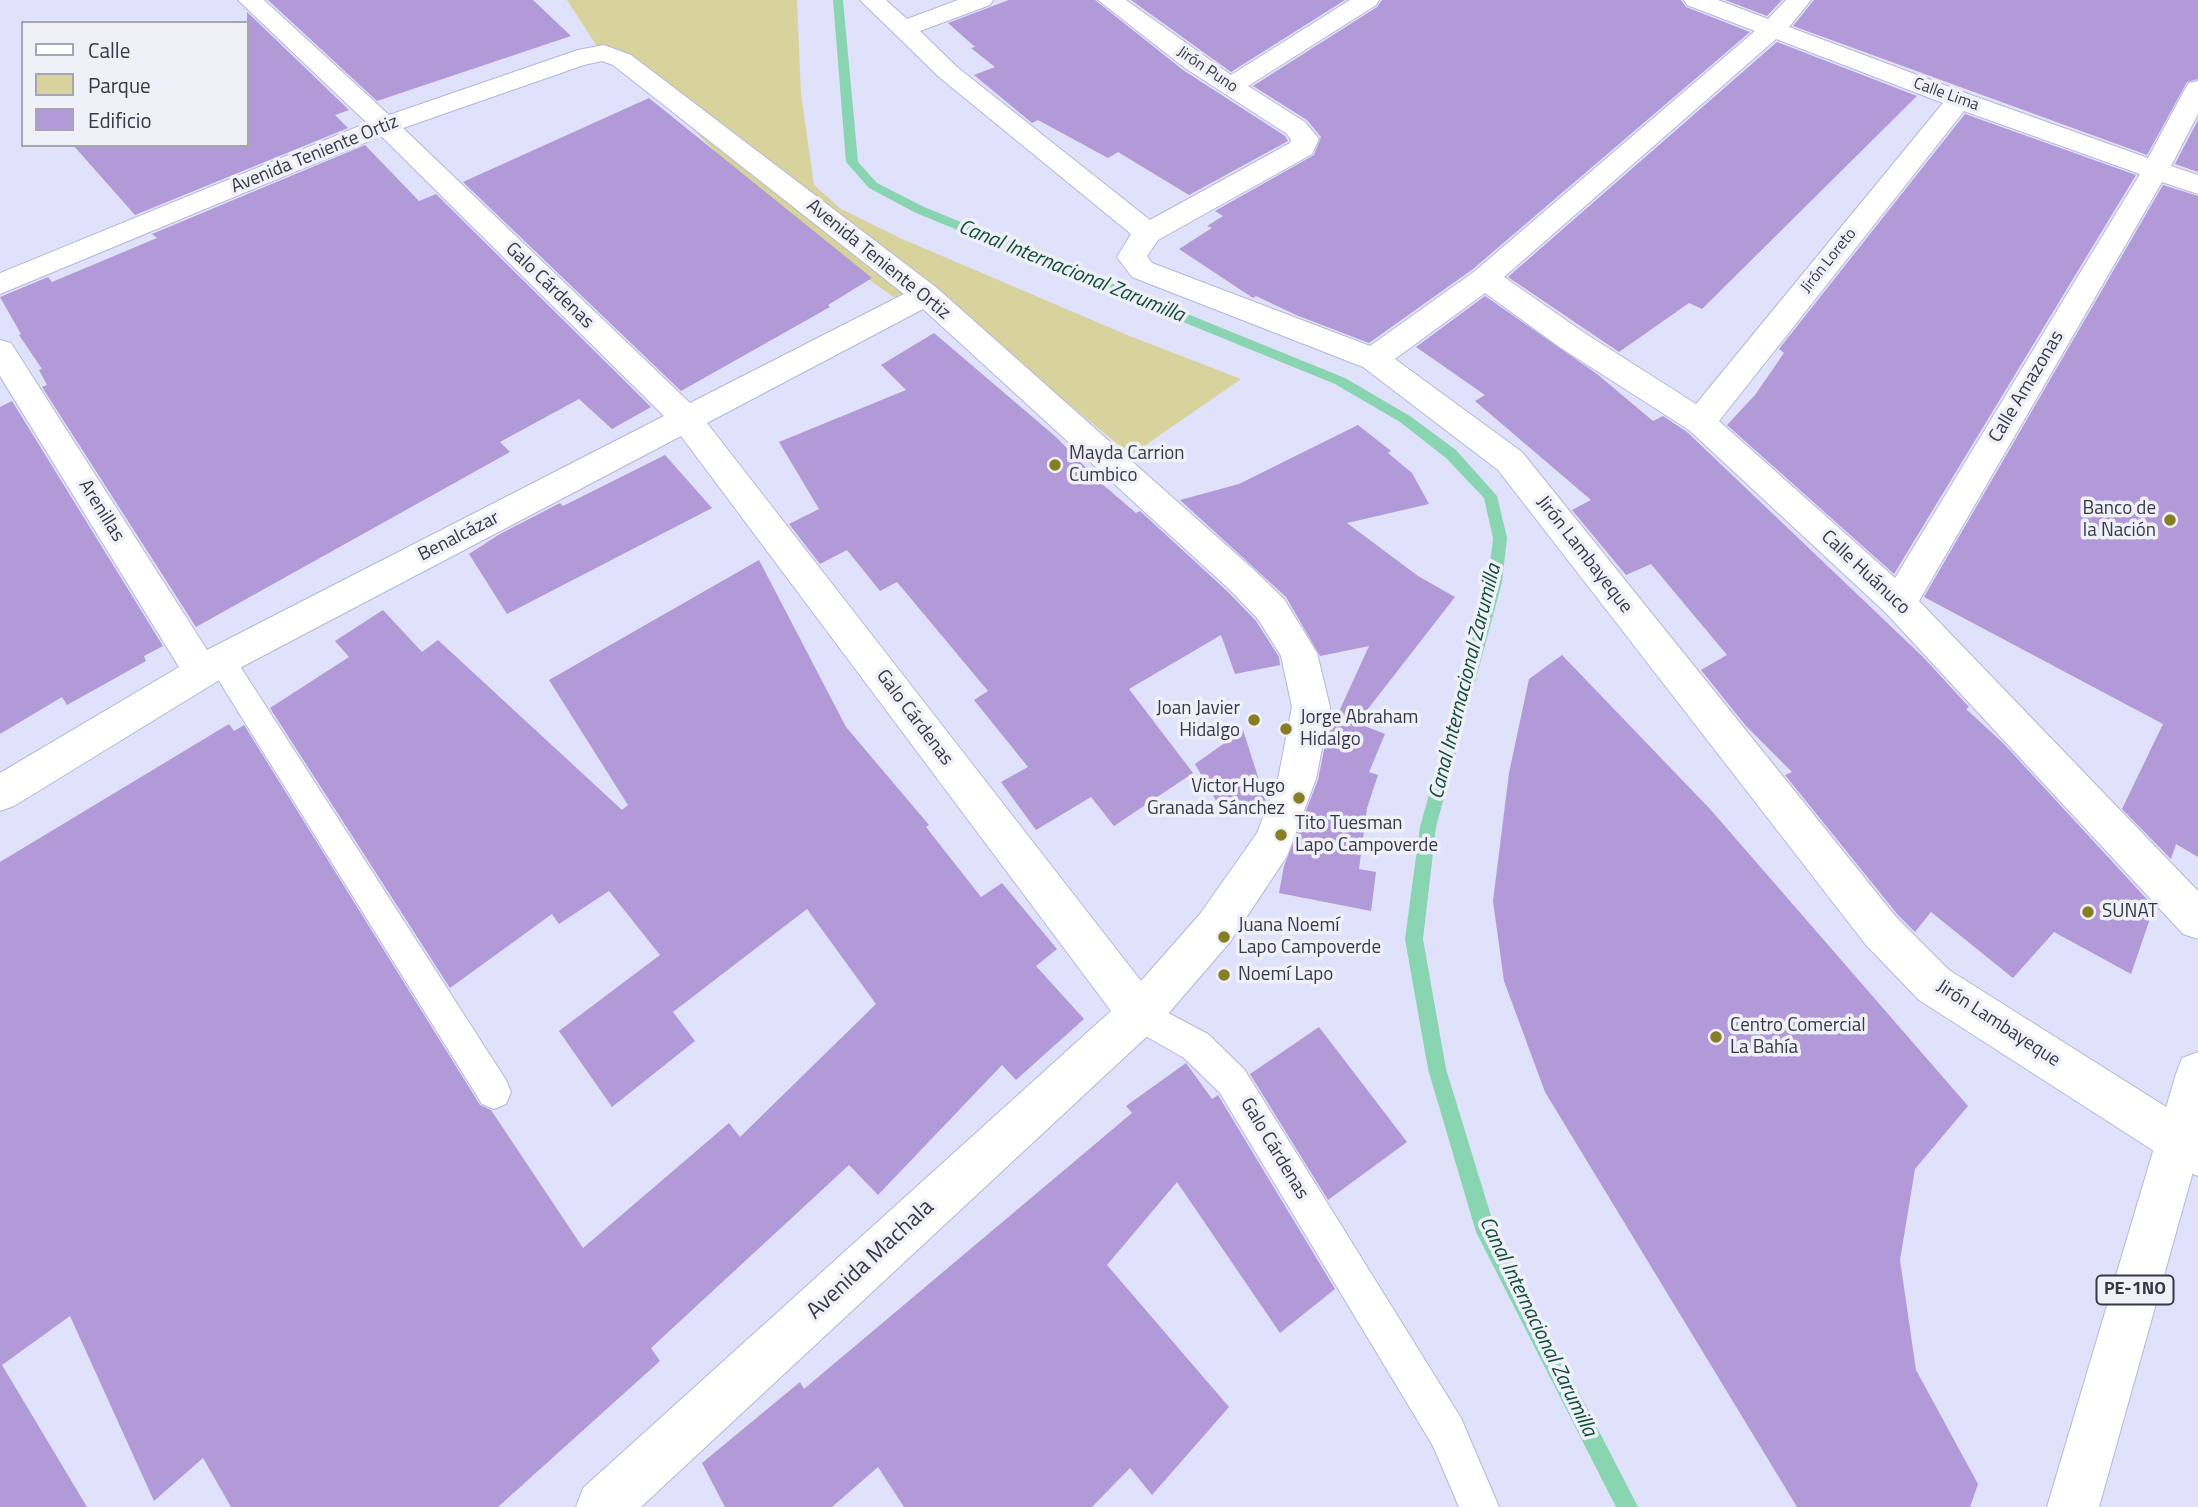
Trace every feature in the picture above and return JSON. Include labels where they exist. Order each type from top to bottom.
[{"type":"street","name":"Galo Cárdenas","points":[[250,0],[385,125],[686,419],[1140,1014]]},
{"type":"street","points":[[872,0],[948,72],[1149,233]]},
{"type":"street","points":[[904,29],[981,0]]},
{"type":"street","name":"Jirón Puno","points":[[1110,0],[1194,63],[1296,128],[1305,138],[1302,148],[1149,233]]},
{"type":"street","points":[[1231,86],[1367,0]]},
{"type":"street","name":"Calle Lima","points":[[1696,0],[1959,100],[2198,185]]},
{"type":"street","points":[[1374,359],[1485,278],[1773,29],[1799,0]]},
{"type":"street","name":"Avenida Teniente Ortiz","points":[[0,284],[385,125],[578,58],[604,53],[622,60],[926,295],[1241,579],[1271,609],[1299,653],[1311,707],[1297,779],[1273,843],[1215,928],[1140,1014]]},
{"type":"street","name":"Calle Amazonas","points":[[1899,603],[2155,171],[2198,89]]},
{"type":"street","name":"Jirón Loreto","points":[[1700,422],[1959,100]]},
{"type":"street","name":"Jirón Lambayeque","points":[[1149,233],[1138,244],[1132,257],[1142,270],[1374,359],[1510,461],[1881,931],[1934,985],[2189,1146]]},
{"type":"street","name":"Calle Huánuco","points":[[1485,278],[1572,340],[1700,422],[1899,603],[2198,920]]},
{"type":"street","name":"Benalcázar","points":[[0,794],[211,665],[926,295]]},
{"type":"street","name":"Arenillas","points":[[0,351],[211,665]]},
{"type":"street","name":"Avenida Machala","points":[[602,1507],[1140,1014]]},
{"type":"street","name":"PE-1NO","points":[[2073,1507],[2189,1146],[2198,1074]]},
{"type":"lane","points":[[211,665],[494,1092]]},
{"type":"lane","name":"Galo Cárdenas","points":[[1140,1014],[1196,1046],[1232,1081],[1447,1432],[1479,1507]]},
{"type":"green space","points":[[567,0],[797,0],[801,94],[814,185],[841,209],[900,238],[1127,335],[1241,379],[1131,455],[972,325],[892,296],[776,213],[683,119],[668,85],[648,94],[600,51]]},
{"type":"building","points":[[268,0],[533,0],[571,36],[377,101]]},
{"type":"building","points":[[1009,0],[1095,0],[1183,70],[1285,136],[1288,141],[1189,195],[1118,152],[1108,158],[1038,120],[1032,123],[974,75],[995,67],[971,48],[975,47],[948,23]]},
{"type":"building","points":[[1131,0],[1345,0],[1231,72]]},
{"type":"building","points":[[1382,0],[1681,0],[1686,7],[1750,32],[1473,269],[1369,343],[1296,315],[1256,296],[1253,298],[1179,249],[1212,228],[1207,226],[1223,216],[1215,211],[1314,155],[1321,137],[1307,120],[1253,86],[1377,7]]},
{"type":"building","points":[[1725,0],[1782,0],[1767,16]]},
{"type":"building","points":[[1814,0],[2198,0],[2198,79],[2187,82],[2147,155],[1793,26]]},
{"type":"building","points":[[247,12],[349,110],[335,115],[348,128],[135,215],[75,147],[248,147]]},
{"type":"building","points":[[1777,42],[1917,96],[1702,309],[1689,303],[1619,352],[1508,277]]},
{"type":"building","points":[[649,98],[872,278],[828,305],[830,307],[681,391],[463,182]]},
{"type":"building","points":[[1965,114],[2136,175],[1894,574],[1727,425],[1755,395],[1784,353],[1779,349]]},
{"type":"building","points":[[2198,120],[2198,172],[2175,164]]},
{"type":"building","points":[[365,145],[419,201],[436,194],[651,407],[612,429],[579,399],[500,442],[510,452],[196,627],[42,387],[47,385],[39,370],[42,369],[19,335],[21,334],[0,297],[48,277],[52,282],[157,238],[152,234]]},
{"type":"building","points":[[2163,185],[2198,196],[2198,857],[2176,844],[2171,859],[2122,809],[2163,724],[1924,597]]},
{"type":"building","points":[[1485,296],[1597,374],[1653,421],[1663,416],[1687,432],[1923,657],[1969,707],[1966,709],[2003,743],[2154,907],[2131,974],[2054,932],[2013,978],[1931,912],[1915,932],[1898,915],[1785,775],[1792,772],[1746,726],[1701,670],[1727,655],[1651,564],[1626,575],[1572,510],[1591,500],[1475,401],[1485,395],[1416,347]]},
{"type":"building","points":[[934,333],[1056,437],[1102,484],[1136,513],[1140,511],[1227,591],[1256,621],[1279,657],[1280,665],[1235,674],[1221,635],[1129,689],[1193,773],[1114,826],[1091,797],[1036,830],[1001,782],[1028,767],[974,700],[988,691],[897,582],[880,591],[847,550],[820,564],[789,524],[819,509],[779,442],[906,390],[881,365]]},
{"type":"building","points":[[12,401],[163,646],[144,656],[146,661],[67,705],[62,697],[0,734],[0,407]]},
{"type":"building","points":[[1358,425],[1391,451],[1388,453],[1412,473],[1429,504],[1347,523],[1418,576],[1455,597],[1357,723],[1385,734],[1369,772],[1378,775],[1367,808],[1359,869],[1376,872],[1371,911],[1279,893],[1284,866],[1318,780],[1326,740],[1369,646],[1320,656],[1286,597],[1180,500],[1239,484]]},
{"type":"building","points":[[665,455],[712,508],[507,614],[469,554],[500,534],[560,503],[563,506]]},
{"type":"building","points":[[759,560],[846,727],[929,825],[926,827],[981,897],[1002,883],[1057,949],[1036,966],[1084,1019],[1016,1080],[1002,1065],[878,1195],[849,1165],[651,1348],[660,1361],[498,1507],[231,1507],[203,1458],[154,1501],[70,1316],[2,1365],[87,1507],[0,1507],[0,862],[229,724],[234,731],[244,725],[480,1105],[491,1110],[583,1248],[729,1123],[740,1137],[876,1004],[807,909],[673,1012],[695,1041],[612,1107],[559,1031],[660,955],[609,891],[559,924],[552,914],[450,988],[270,708],[349,657],[335,641],[383,610],[422,652],[438,640],[622,810],[628,805],[549,680]]},
{"type":"building","name":"Centro Comercial La Bahía","points":[[1562,655],[1710,809],[1968,1106],[1915,1169],[1900,1260],[1916,1370],[1978,1484],[1970,1507],[1797,1507],[1545,1092],[1504,981],[1493,901],[1509,773],[1529,679]]},
{"type":"building","points":[[1243,730],[1266,802],[1264,808],[1223,813],[1195,764]]},
{"type":"building","points":[[1319,1027],[1407,1142],[1328,1200],[1250,1074]]},
{"type":"building","points":[[1186,1063],[1212,1099],[1218,1095],[1335,1289],[1280,1333],[1177,1182],[1107,1265],[1229,1407],[1152,1495],[1130,1468],[1092,1507],[904,1507],[878,1467],[832,1507],[725,1507],[702,1463],[800,1382],[804,1389],[1132,1113],[1126,1106]]},
{"type":"waterway","name":"Canal Internacional Zarumilla","points":[[838,0],[852,162],[873,185],[920,210],[1340,381],[1405,419],[1451,454],[1490,496],[1500,538],[1495,582],[1428,827],[1414,939],[1437,1069],[1486,1232],[1627,1507]]},
{"type":"place","name":"Mayda Carrion Cumbico","points":[[1055,465]]},
{"type":"place","name":"Banco de la Nación","points":[[2170,520]]},
{"type":"place","name":"Joan Javier Hidalgo","points":[[1254,720]]},
{"type":"place","name":"Jorge Abraham Hidalgo","points":[[1286,729]]},
{"type":"place","name":"Victor Hugo Granada Sánchez","points":[[1299,798]]},
{"type":"place","name":"Tito Tuesman Lapo Campoverde","points":[[1281,835]]},
{"type":"place","name":"SUNAT","points":[[2088,912]]},
{"type":"place","name":"Juana Noemí Lapo Campoverde","points":[[1224,937]]},
{"type":"place","name":"Noemí Lapo","points":[[1224,975]]},
{"type":"place","name":"Centro Comercial La Bahía","points":[[1716,1037]]}]
